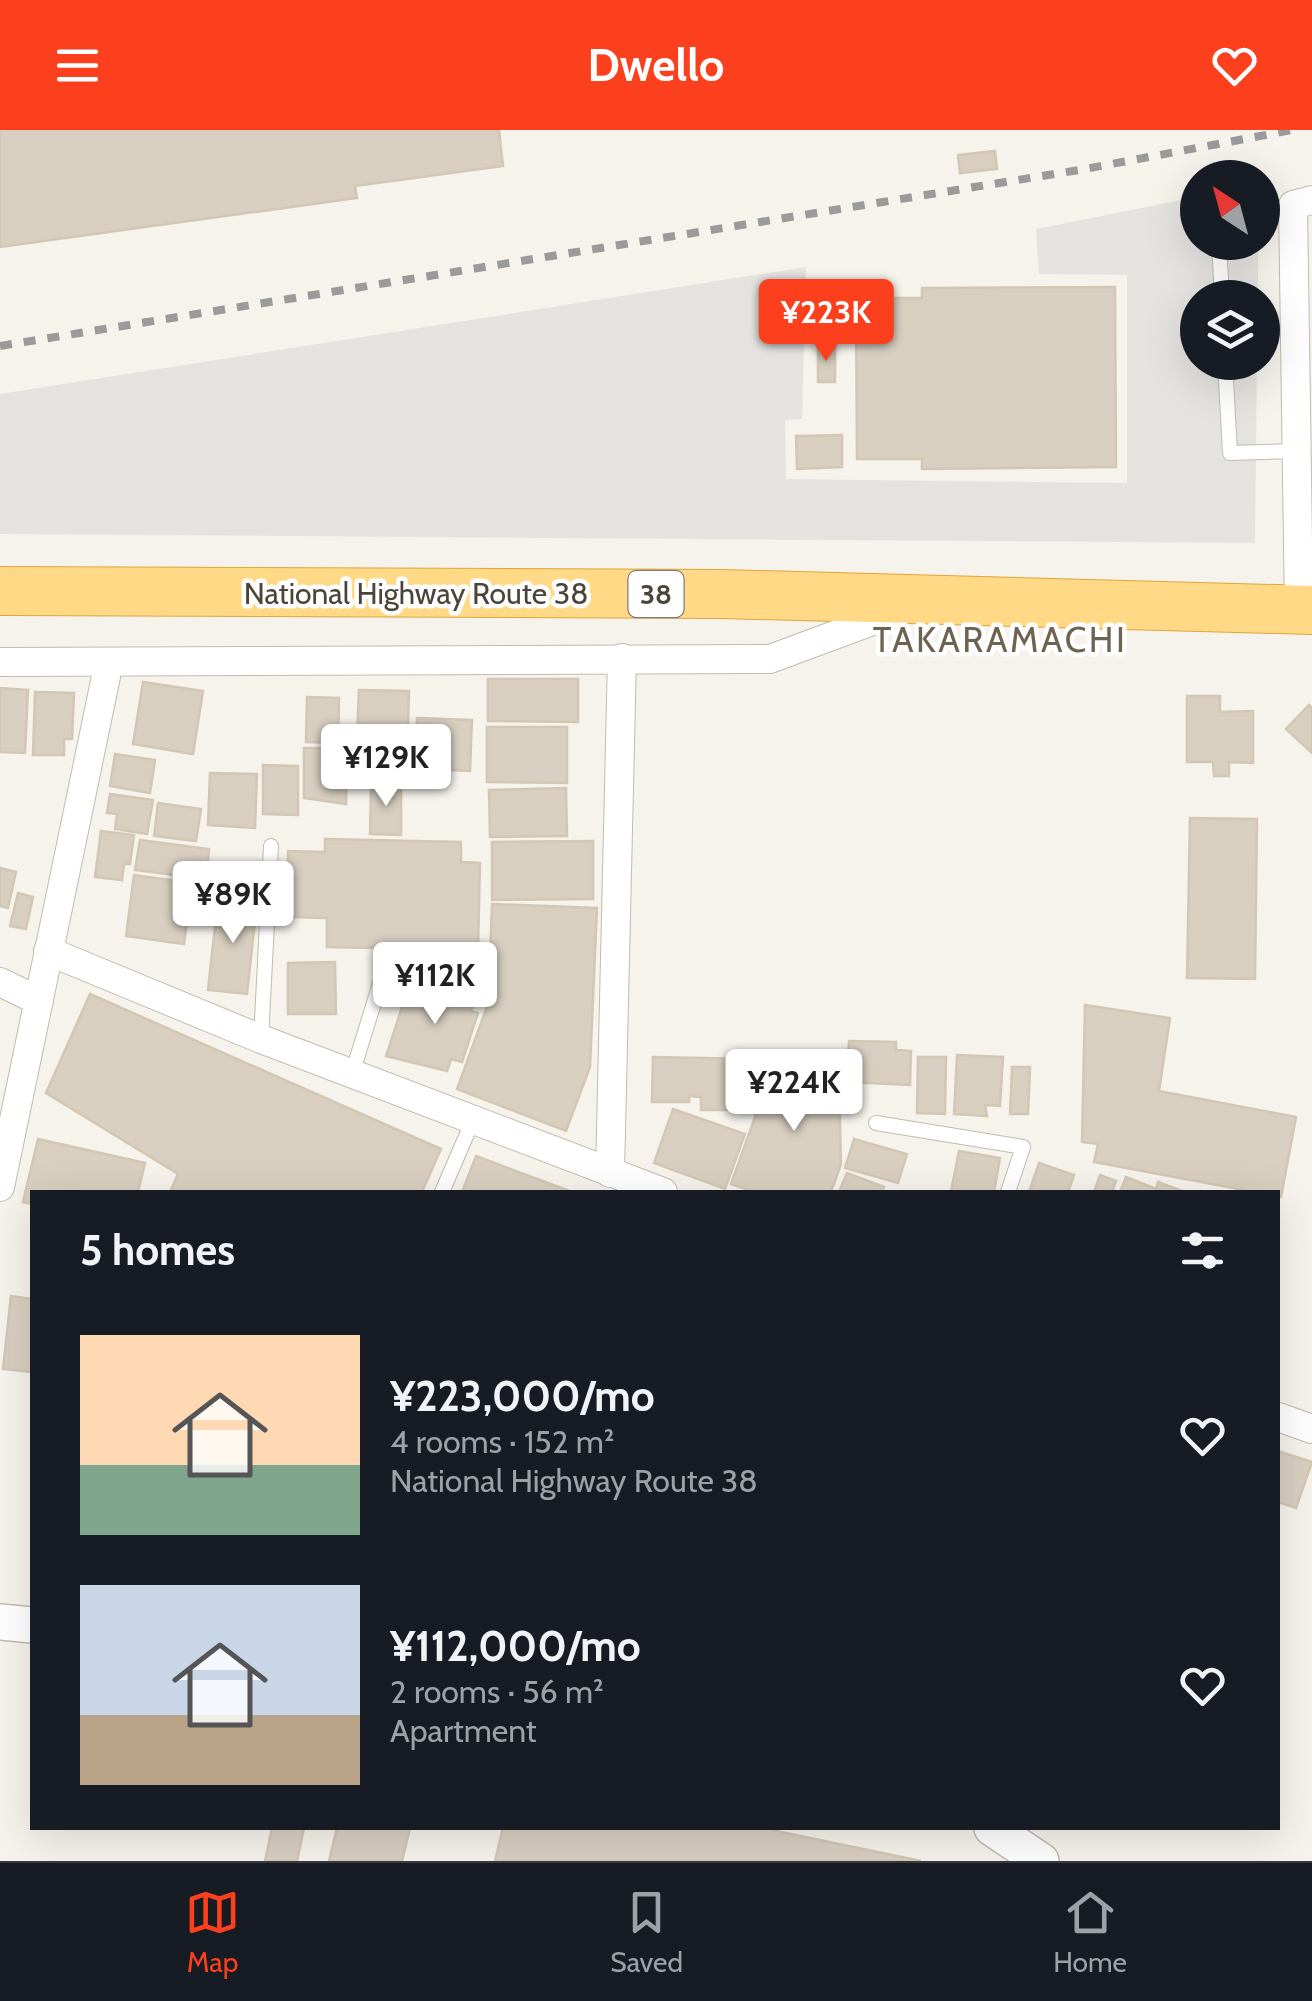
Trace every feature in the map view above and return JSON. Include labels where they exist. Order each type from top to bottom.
[{"type":"highway","name":"National Highway Route 38","points":[[0,591],[701,594],[1308,617]]},
{"type":"street","points":[[1302,202],[1303,367],[1295,450],[1308,617]]},
{"type":"street","points":[[0,662],[770,660],[922,602]]},
{"type":"street","points":[[610,1173],[622,658]]},
{"type":"street","points":[[0,1187],[7,1108],[39,1002],[109,662]]},
{"type":"street","points":[[48,950],[261,1039],[657,1190]]},
{"type":"street","points":[[0,982],[39,1002]]},
{"type":"street","points":[[1280,1418],[1312,1429]]},
{"type":"street","points":[[0,1622],[30,1625]]},
{"type":"street","points":[[995,1830],[1041,1861]]},
{"type":"lane","points":[[1226,380],[1230,452],[1295,450]]},
{"type":"lane","points":[[261,1039],[271,846]]},
{"type":"lane","points":[[352,1074],[382,977],[468,970]]},
{"type":"lane","points":[[443,1190],[473,1120]]},
{"type":"lane","points":[[876,1122],[1023,1148],[1009,1190]]},
{"type":"shaded area","points":[[1180,200],[1180,260],[1258,260],[1258,280],[1180,280],[1180,380],[1257,380],[1255,543],[0,534],[0,394],[806,267],[802,419],[785,420],[786,479],[1127,483],[1127,275],[1039,274],[1036,229]]},
{"type":"building","points":[[0,130],[499,130],[503,166],[355,186],[357,198],[0,247]]},
{"type":"building","points":[[995,151],[997,169],[960,173],[958,155]]},
{"type":"building","points":[[1115,287],[1116,467],[922,469],[922,459],[857,459],[856,298],[922,298],[922,288]]},
{"type":"building","points":[[818,347],[835,347],[835,382],[818,382]]},
{"type":"building","points":[[842,435],[842,467],[797,469],[796,436]]},
{"type":"building","points":[[488,679],[578,679],[578,722],[488,721]]},
{"type":"building","points":[[143,682],[203,691],[193,754],[133,744]]},
{"type":"building","points":[[0,688],[28,690],[25,753],[0,752]]},
{"type":"building","points":[[359,690],[409,691],[407,760],[356,758]]},
{"type":"building","points":[[35,692],[74,693],[72,739],[64,739],[64,755],[33,755]]},
{"type":"building","points":[[1187,696],[1220,696],[1220,712],[1253,711],[1253,763],[1229,762],[1229,776],[1214,776],[1213,762],[1187,762]]},
{"type":"building","points":[[307,697],[339,698],[338,743],[306,742]]},
{"type":"building","points":[[1309,705],[1312,708],[1312,753],[1286,729]]},
{"type":"building","points":[[417,718],[472,720],[470,771],[450,770],[450,765],[415,764]]},
{"type":"building","points":[[487,727],[567,727],[567,783],[487,782]]},
{"type":"building","points":[[304,748],[347,748],[346,804],[304,798]]},
{"type":"building","points":[[115,754],[155,760],[150,793],[110,786]]},
{"type":"building","points":[[263,765],[298,766],[298,815],[263,814]]},
{"type":"building","points":[[210,773],[257,774],[255,828],[208,825]]},
{"type":"building","points":[[371,784],[401,784],[401,835],[370,834]]},
{"type":"building","points":[[566,788],[567,836],[490,837],[489,790]]},
{"type":"building","points":[[110,794],[153,800],[147,834],[115,829],[117,814],[107,813]]},
{"type":"building","points":[[158,803],[201,809],[196,841],[154,836]]},
{"type":"building","points":[[1190,818],[1257,819],[1255,979],[1187,978]]},
{"type":"building","points":[[101,831],[134,835],[130,864],[124,864],[122,880],[95,877]]},
{"type":"building","points":[[325,839],[461,842],[461,862],[480,863],[478,950],[327,947],[327,918],[287,917],[288,851],[325,852]]},
{"type":"building","points":[[140,840],[209,849],[206,879],[135,870]]},
{"type":"building","points":[[593,841],[593,899],[492,900],[492,842]]},
{"type":"building","points":[[0,868],[16,872],[8,908],[0,906]]},
{"type":"building","points":[[134,875],[192,883],[184,944],[126,936]]},
{"type":"building","points":[[18,893],[33,897],[26,929],[10,926]]},
{"type":"building","points":[[218,899],[257,903],[247,994],[208,990]]},
{"type":"building","points":[[492,904],[597,908],[590,1067],[566,1131],[457,1089],[488,1004]]},
{"type":"building","points":[[335,962],[336,1014],[288,1014],[288,963]]},
{"type":"building","points":[[424,986],[479,988],[471,1011],[478,1013],[462,1062],[451,1059],[447,1071],[386,1056],[406,995],[420,999]]},
{"type":"building","points":[[90,994],[441,1149],[423,1190],[171,1190],[178,1174],[46,1093]]},
{"type":"building","points":[[1085,1005],[1170,1018],[1159,1091],[1296,1117],[1281,1197],[1280,1190],[1244,1190],[1094,1162],[1098,1144],[1082,1142]]},
{"type":"building","points":[[849,1041],[896,1042],[896,1050],[911,1051],[910,1085],[847,1082]]},
{"type":"building","points":[[957,1055],[1003,1057],[1000,1106],[985,1105],[987,1116],[954,1114]]},
{"type":"building","points":[[653,1057],[752,1059],[751,1104],[736,1104],[736,1110],[701,1110],[701,1097],[689,1096],[689,1102],[652,1102]]},
{"type":"building","points":[[918,1057],[946,1057],[945,1114],[917,1113]]},
{"type":"building","points":[[776,1058],[839,1080],[841,1164],[832,1190],[748,1190],[731,1184]]},
{"type":"building","points":[[1012,1067],[1030,1067],[1028,1114],[1010,1114]]},
{"type":"building","points":[[673,1109],[745,1134],[725,1189],[654,1163]]},
{"type":"building","points":[[38,1139],[145,1163],[138,1190],[30,1190],[30,1204],[23,1202]]},
{"type":"building","points":[[854,1139],[907,1154],[898,1183],[845,1168]]},
{"type":"building","points":[[959,1151],[1000,1158],[994,1190],[951,1190]]},
{"type":"building","points":[[476,1156],[567,1190],[463,1190]]},
{"type":"building","points":[[1039,1163],[1074,1175],[1069,1190],[1030,1190]]},
{"type":"building","points":[[847,1173],[884,1187],[883,1190],[840,1190]]},
{"type":"building","points":[[1100,1175],[1116,1181],[1113,1190],[1095,1190]]},
{"type":"building","points":[[1126,1177],[1156,1189],[1158,1182],[1180,1190],[1121,1190]]},
{"type":"building","points":[[11,1296],[30,1299],[30,1372],[3,1369]]},
{"type":"building","points":[[1280,1452],[1312,1462],[1296,1508],[1280,1503]]},
{"type":"building","points":[[272,1830],[304,1830],[297,1861],[265,1861]]},
{"type":"building","points":[[337,1830],[410,1830],[402,1861],[329,1861]]},
{"type":"building","points":[[503,1830],[772,1830],[921,1861],[495,1861]]},
{"type":"railway","points":[[0,346],[1085,169],[1292,130]]},
{"type":"district","name":"TAKARAMACHI","points":[[1000,639]]}]
